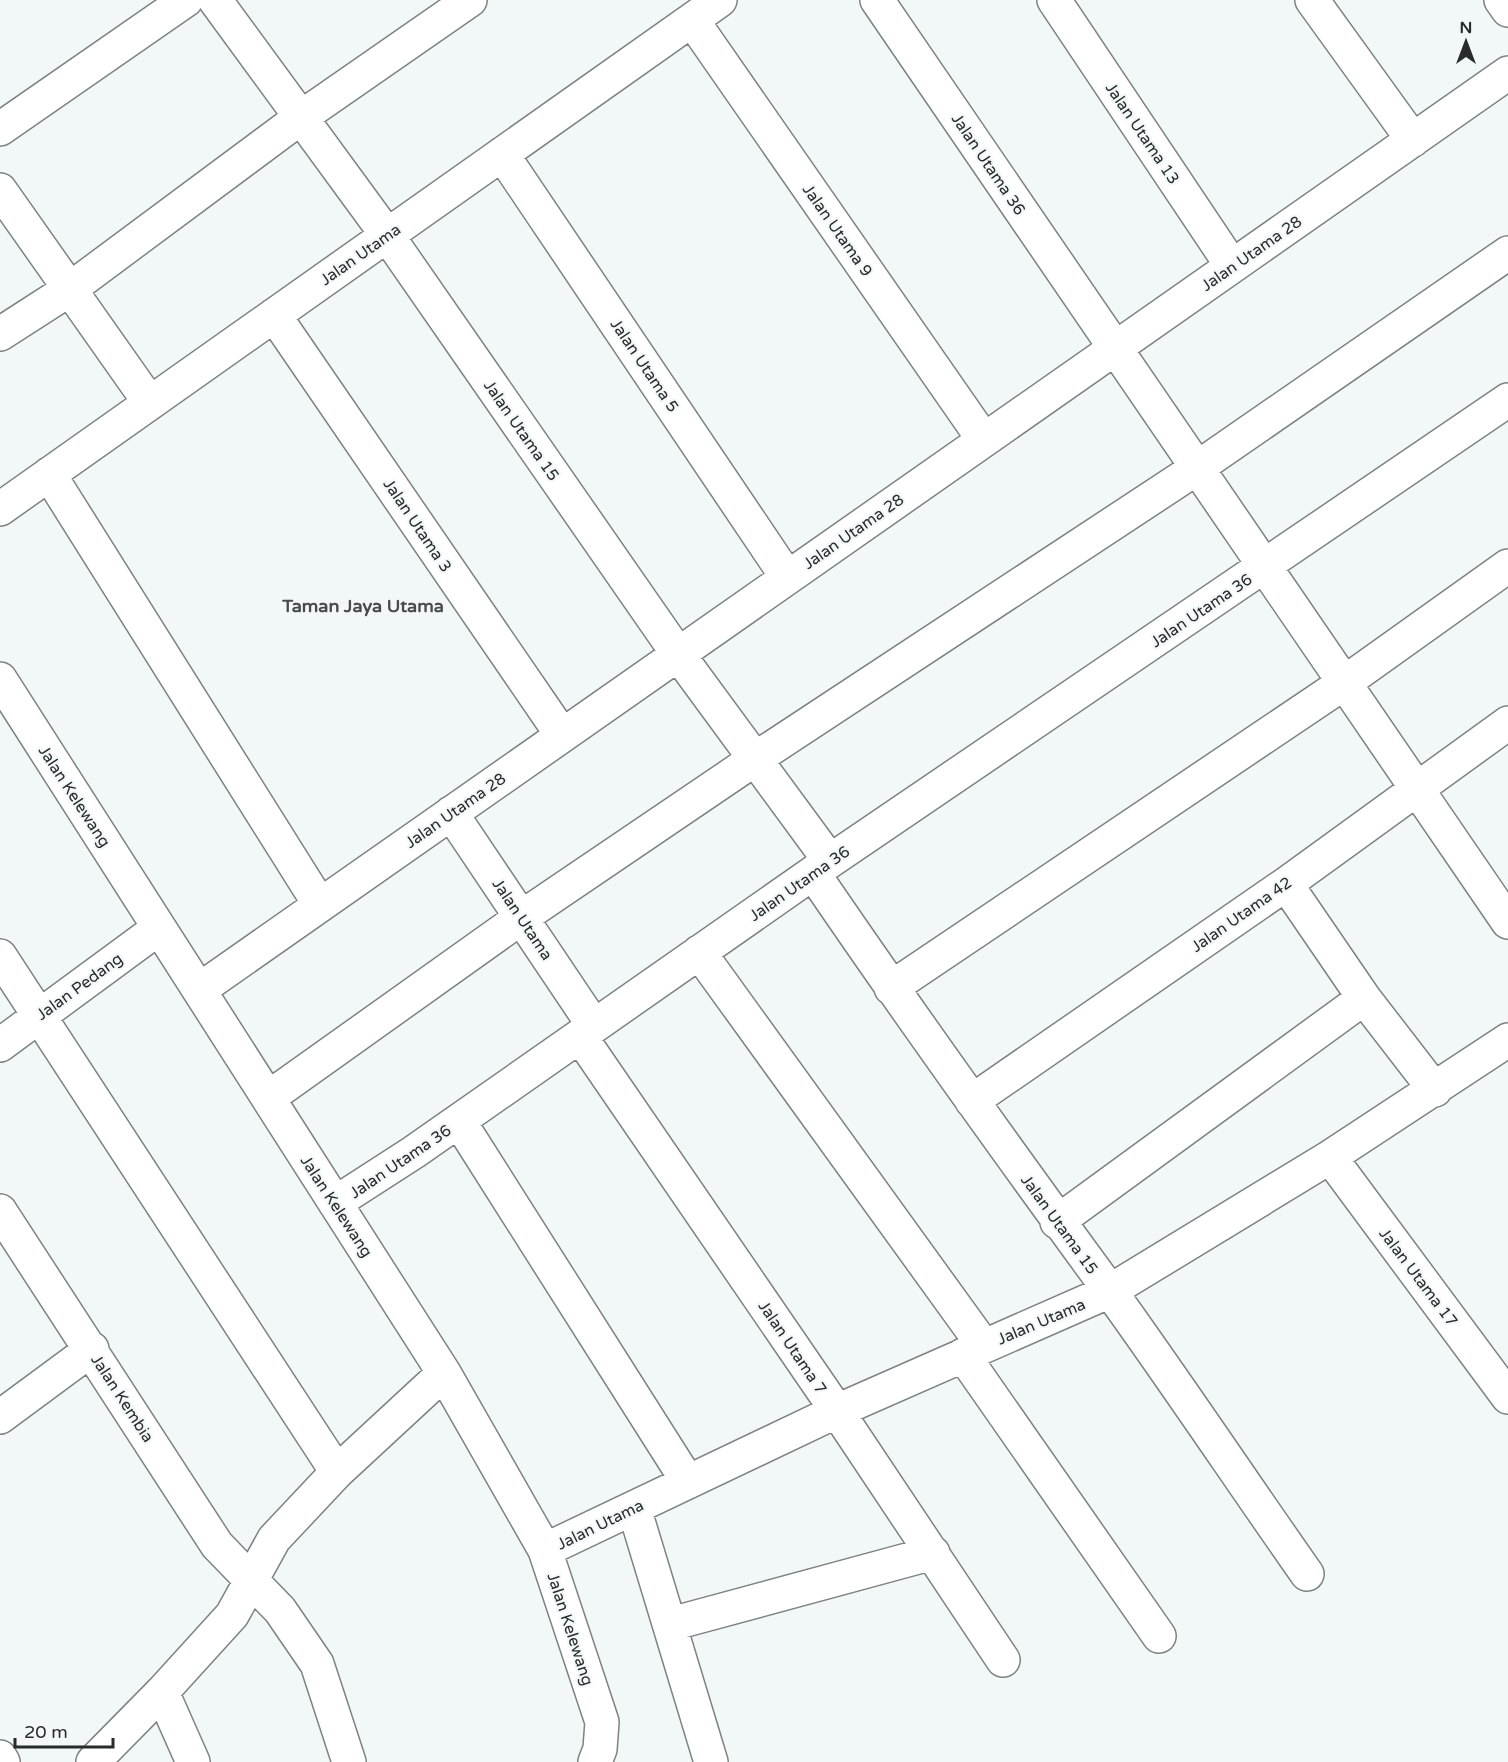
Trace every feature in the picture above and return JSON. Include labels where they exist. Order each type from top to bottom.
[{"type":"street","points":[[0,129],[186,0]]},
{"type":"street","name":"Jalan Utama 15","points":[[215,0],[387,235],[678,654],[755,759],[891,988],[1057,1222],[1110,1291],[1306,1574]]},
{"type":"street","points":[[0,334],[70,289],[300,118],[470,0]]},
{"type":"street","name":"Jalan Utama","points":[[0,509],[720,0]]},
{"type":"street","name":"Jalan Utama 36","points":[[877,0],[1416,788],[1502,902]]},
{"type":"street","name":"Jalan Utama 13","points":[[1054,0],[1232,266]]},
{"type":"street","points":[[1312,0],[1413,140]]},
{"type":"street","points":[[1501,0],[1508,10]]},
{"type":"street","name":"Jalan Utama 9","points":[[692,20],[984,440]]},
{"type":"street","name":"Jalan Utama 28","points":[[199,990],[1508,73]]},
{"type":"street","name":"Jalan Utama 5","points":[[502,154],[788,577]]},
{"type":"street","points":[[0,190],[150,403]]},
{"type":"street","points":[[268,1098],[522,917],[755,759],[1197,468],[1508,253]]},
{"type":"street","name":"Jalan Utama 3","points":[[274,315],[562,735]]},
{"type":"street","name":"Jalan Utama 36","points":[[335,1203],[459,1121],[821,867],[1508,400]]},
{"type":"street","points":[[49,474],[320,905]]},
{"type":"street","points":[[891,988],[1344,683],[1508,566]]},
{"type":"street","name":"Jalan Kelewang","points":[[5,697],[159,928],[444,1373],[545,1550],[602,1722],[600,1749],[595,1762]]},
{"type":"street","name":"Jalan Utama 42","points":[[972,1101],[1286,884],[1508,723]]},
{"type":"street","name":"Jalan Utama","points":[[451,813],[522,917],[587,1031]]},
{"type":"street","points":[[1286,884],[1364,998],[1435,1090]]},
{"type":"street","name":"Jalan Pedang","points":[[0,1046],[159,928]]},
{"type":"street","points":[[699,952],[973,1350],[1159,1636]]},
{"type":"street","points":[[0,956],[337,1472]]},
{"type":"street","points":[[1057,1222],[1364,998]]},
{"type":"street","name":"Jalan Utama 7","points":[[587,1031],[1003,1660]]},
{"type":"street","name":"Jalan Utama","points":[[545,1550],[837,1411],[1110,1291],[1330,1157],[1508,1040]]},
{"type":"street","points":[[459,1121],[688,1482]]},
{"type":"street","name":"Jalan Utama 17","points":[[1330,1157],[1508,1397]]},
{"type":"street","name":"Jalan Kembia","points":[[0,1211],[92,1349],[217,1545],[280,1610],[317,1664],[349,1762]]},
{"type":"street","points":[[0,1417],[92,1349]]},
{"type":"street","points":[[93,1762],[162,1692],[232,1615],[274,1539],[337,1472],[444,1373]]},
{"type":"street","points":[[634,1508],[711,1762]]},
{"type":"street","points":[[671,1624],[933,1553]]},
{"type":"street","points":[[162,1692],[193,1762]]},
{"type":"street","points":[[0,1757],[3,1762]]},
{"type":"district","name":"Taman Jaya Utama","points":[[363,606]]}]
